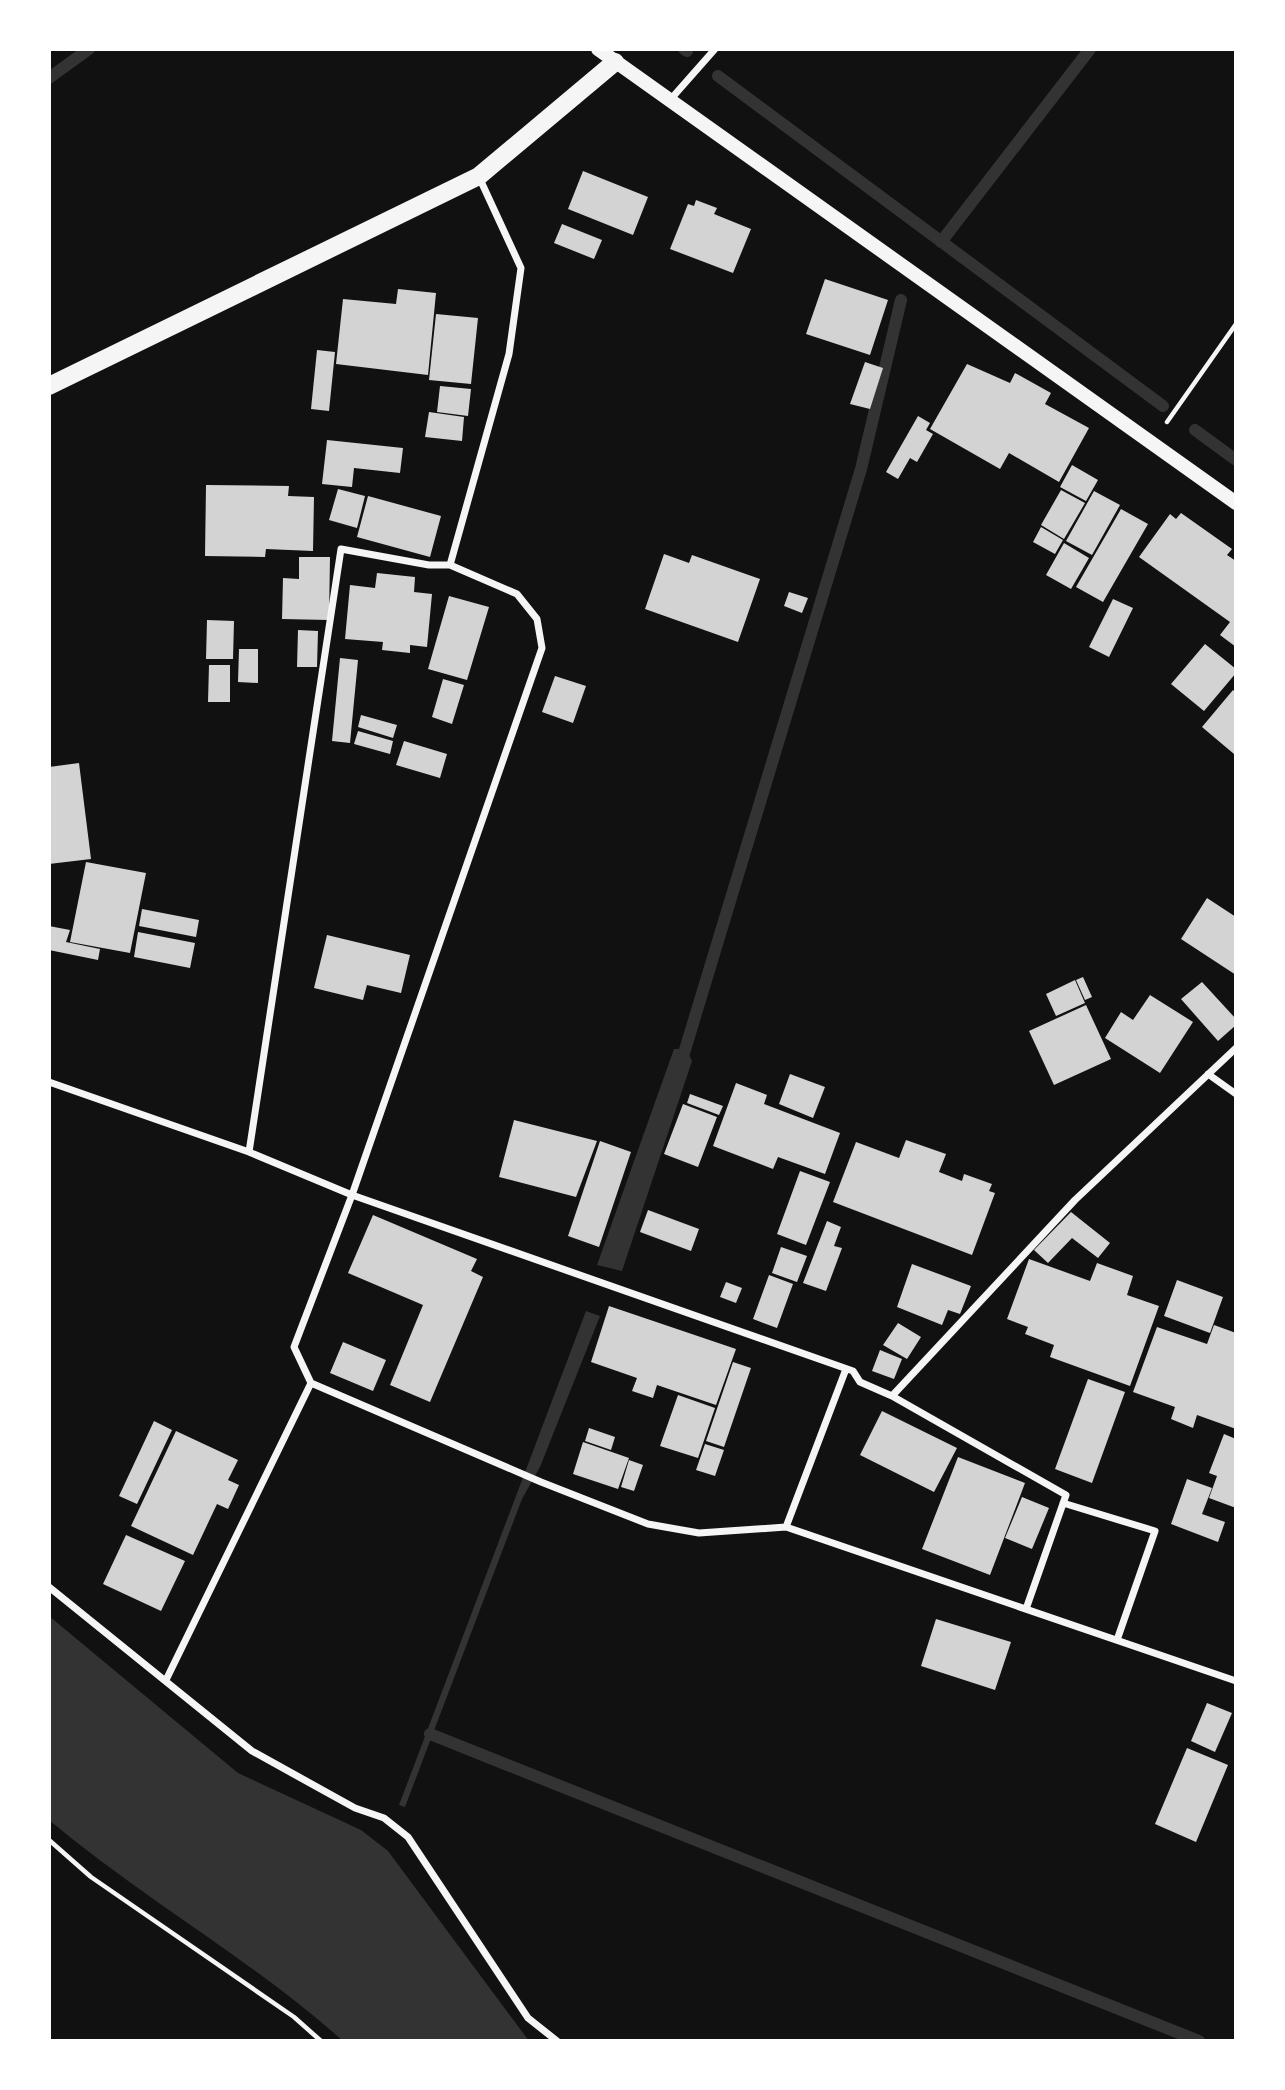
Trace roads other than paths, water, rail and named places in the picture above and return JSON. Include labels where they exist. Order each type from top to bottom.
[{"type":"main road","points":[[597,49],[1236,503]]},
{"type":"main road","points":[[49,386],[478,176],[615,62]]},
{"type":"street","points":[[670,100],[715,49]]},
{"type":"street","points":[[450,565],[509,354],[521,268],[478,176]]},
{"type":"street","points":[[249,1152],[341,549],[429,565],[450,565],[517,594],[537,619],[542,648],[352,1195],[294,1347],[311,1384],[521,1474],[648,1524],[699,1533],[786,1527],[1236,1681]]},
{"type":"street","points":[[892,1396],[1075,1200],[1236,1048]]},
{"type":"street","points":[[1209,1074],[1236,1094]]},
{"type":"street","points":[[49,1082],[249,1152],[352,1195],[853,1371],[860,1382],[892,1396],[1066,1496],[1026,1609]]},
{"type":"street","points":[[786,1527],[846,1369]]},
{"type":"street","points":[[166,1680],[311,1384]]},
{"type":"street","points":[[1063,1503],[1155,1531],[1117,1640]]},
{"type":"street","points":[[49,1587],[252,1751],[355,1808],[384,1818],[408,1837],[528,2018],[557,2041]]},
{"type":"waterway","points":[[49,78],[89,49]]},
{"type":"waterway","points":[[941,242],[1090,49]]},
{"type":"waterway","points":[[718,76],[1163,406]]},
{"type":"waterway","points":[[681,1063],[861,469],[901,300]]},
{"type":"waterway","points":[[1195,430],[1236,460]]},
{"type":"waterway","points":[[430,1734],[1199,2041]]}]
